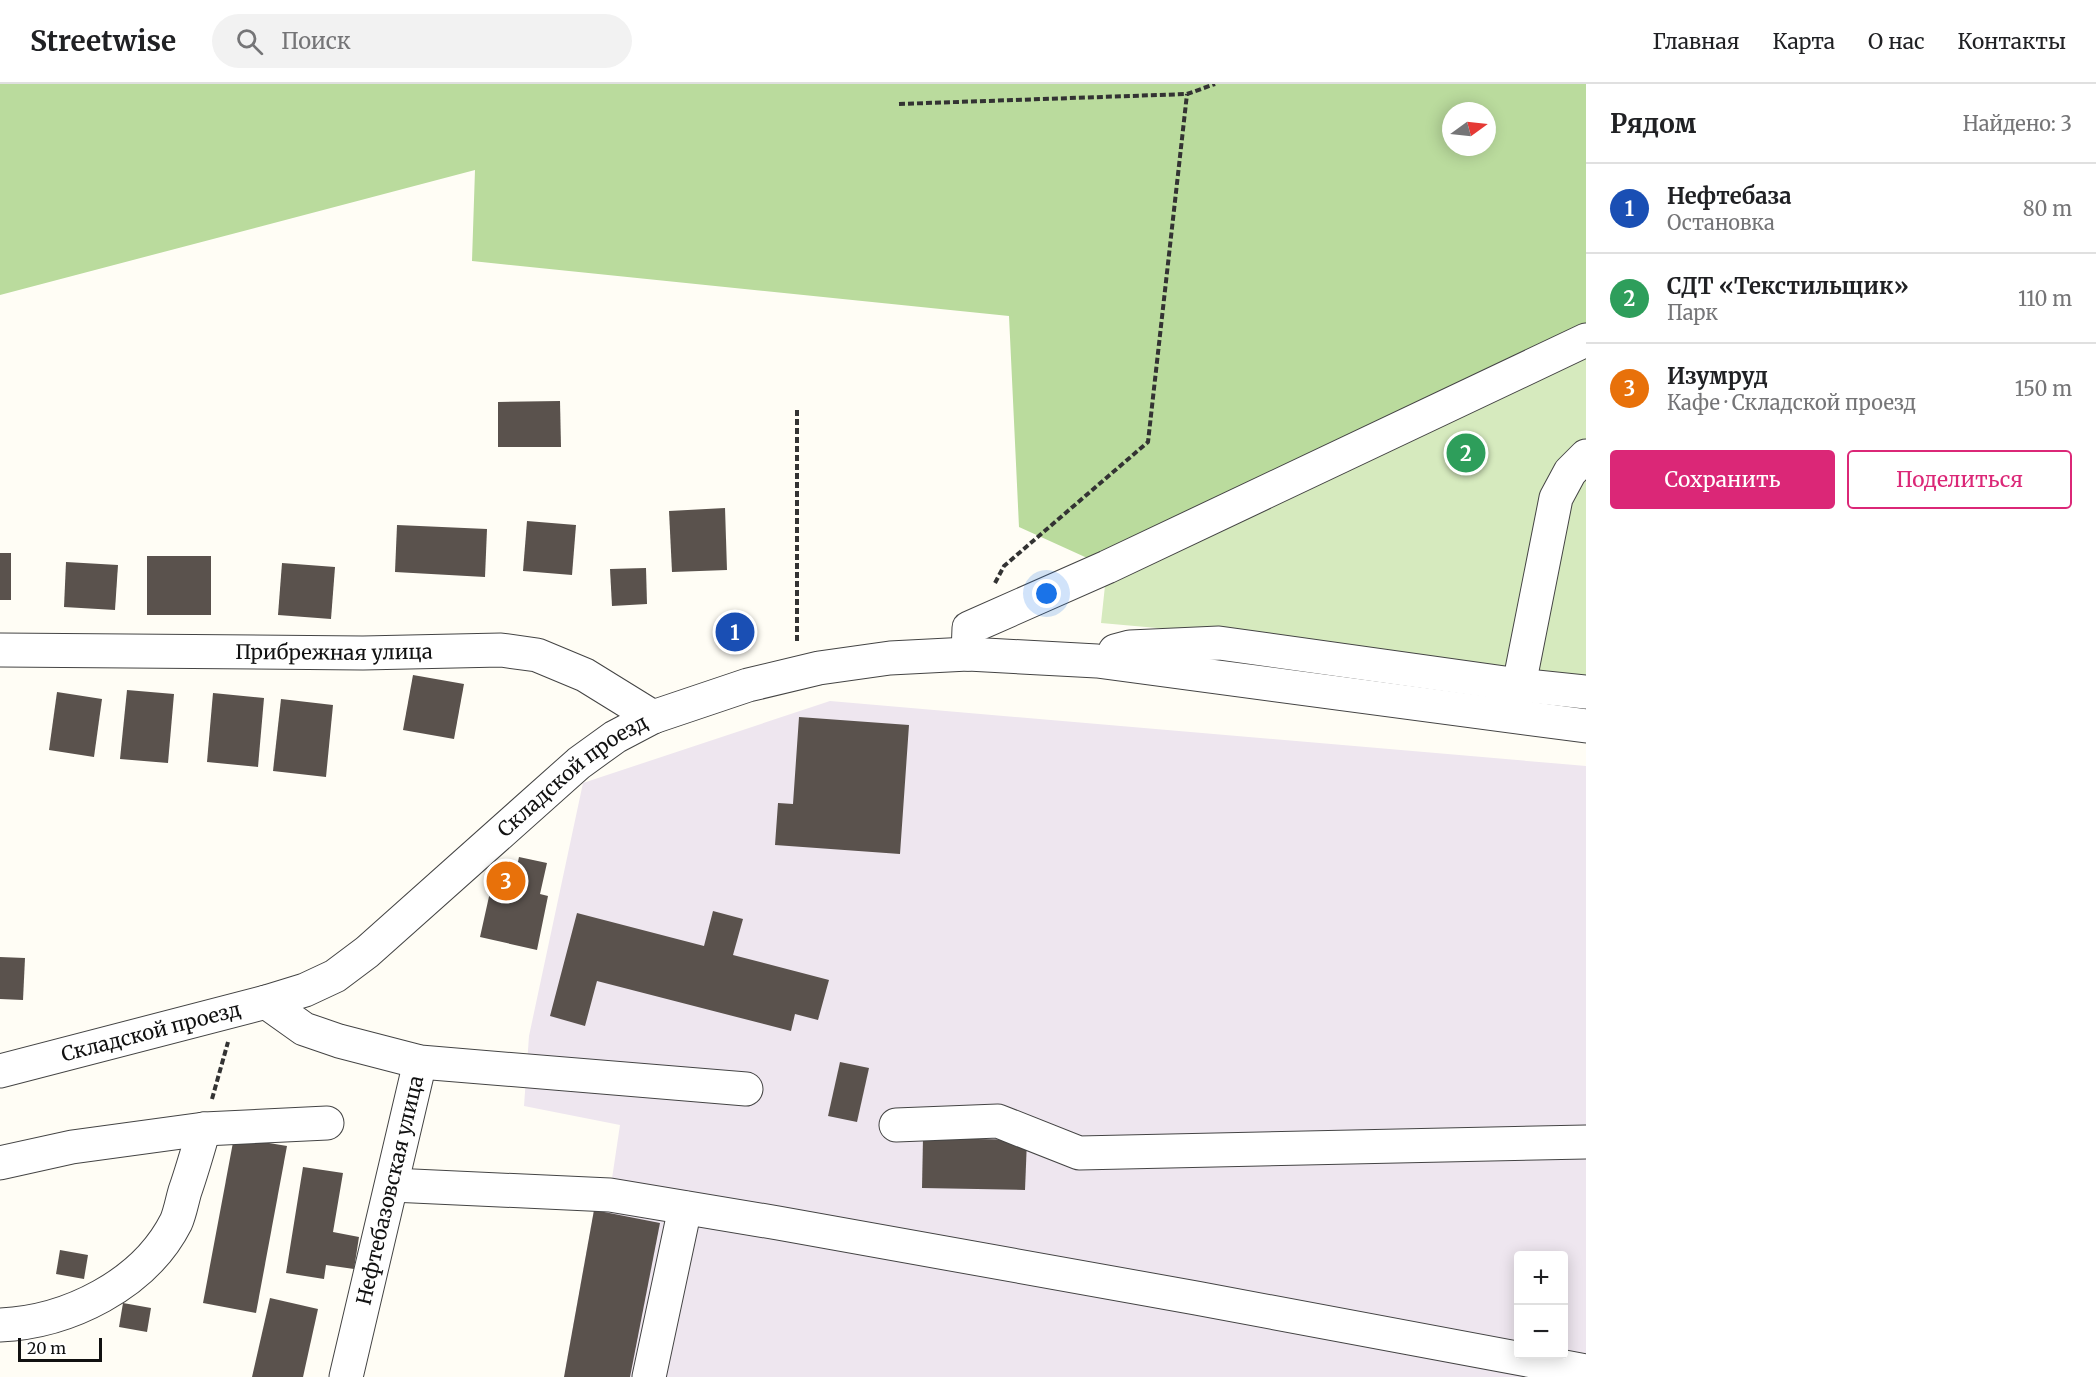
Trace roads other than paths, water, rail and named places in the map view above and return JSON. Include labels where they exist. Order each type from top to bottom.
[{"type":"street","points":[[968,654],[969,628],[1107,567],[1586,340]]},
{"type":"street","points":[[1519,686],[1556,498],[1570,472],[1586,456]]},
{"type":"street","points":[[1096,661],[1110,652],[1130,647],[1219,643],[1519,686],[1586,692]]},
{"type":"street","name":"Прибрежная улица","points":[[0,650],[363,653],[501,650],[537,655],[585,675],[653,717]]},
{"type":"street","name":"Складской проезд","points":[[0,1071],[251,1006],[305,990],[335,976],[367,952],[579,764],[615,737],[653,717],[748,685],[819,668],[890,658],[968,654],[1096,661],[1586,726]]},
{"type":"street","name":"Нефтебазовская улица","points":[[251,1006],[339,1041],[420,1062],[346,1377]]},
{"type":"street","points":[[420,1062],[746,1089]]},
{"type":"street","points":[[896,1125],[998,1120],[1079,1153],[1586,1142]]},
{"type":"street","points":[[0,1163],[72,1147],[204,1129],[327,1123]]},
{"type":"street","points":[[0,1325],[55,1317],[87,1304],[123,1282],[156,1252],[177,1221],[204,1129]]},
{"type":"street","points":[[392,1185],[610,1195],[1185,1296],[1586,1371]]},
{"type":"street","points":[[649,1377],[685,1208]]},
{"type":"place","name":"СДТ «Текстильщик»","points":[[1466,453]]},
{"type":"place","name":"Нефтебаза","points":[[735,632]]},
{"type":"place","name":"Изумруд","points":[[506,881]]}]
